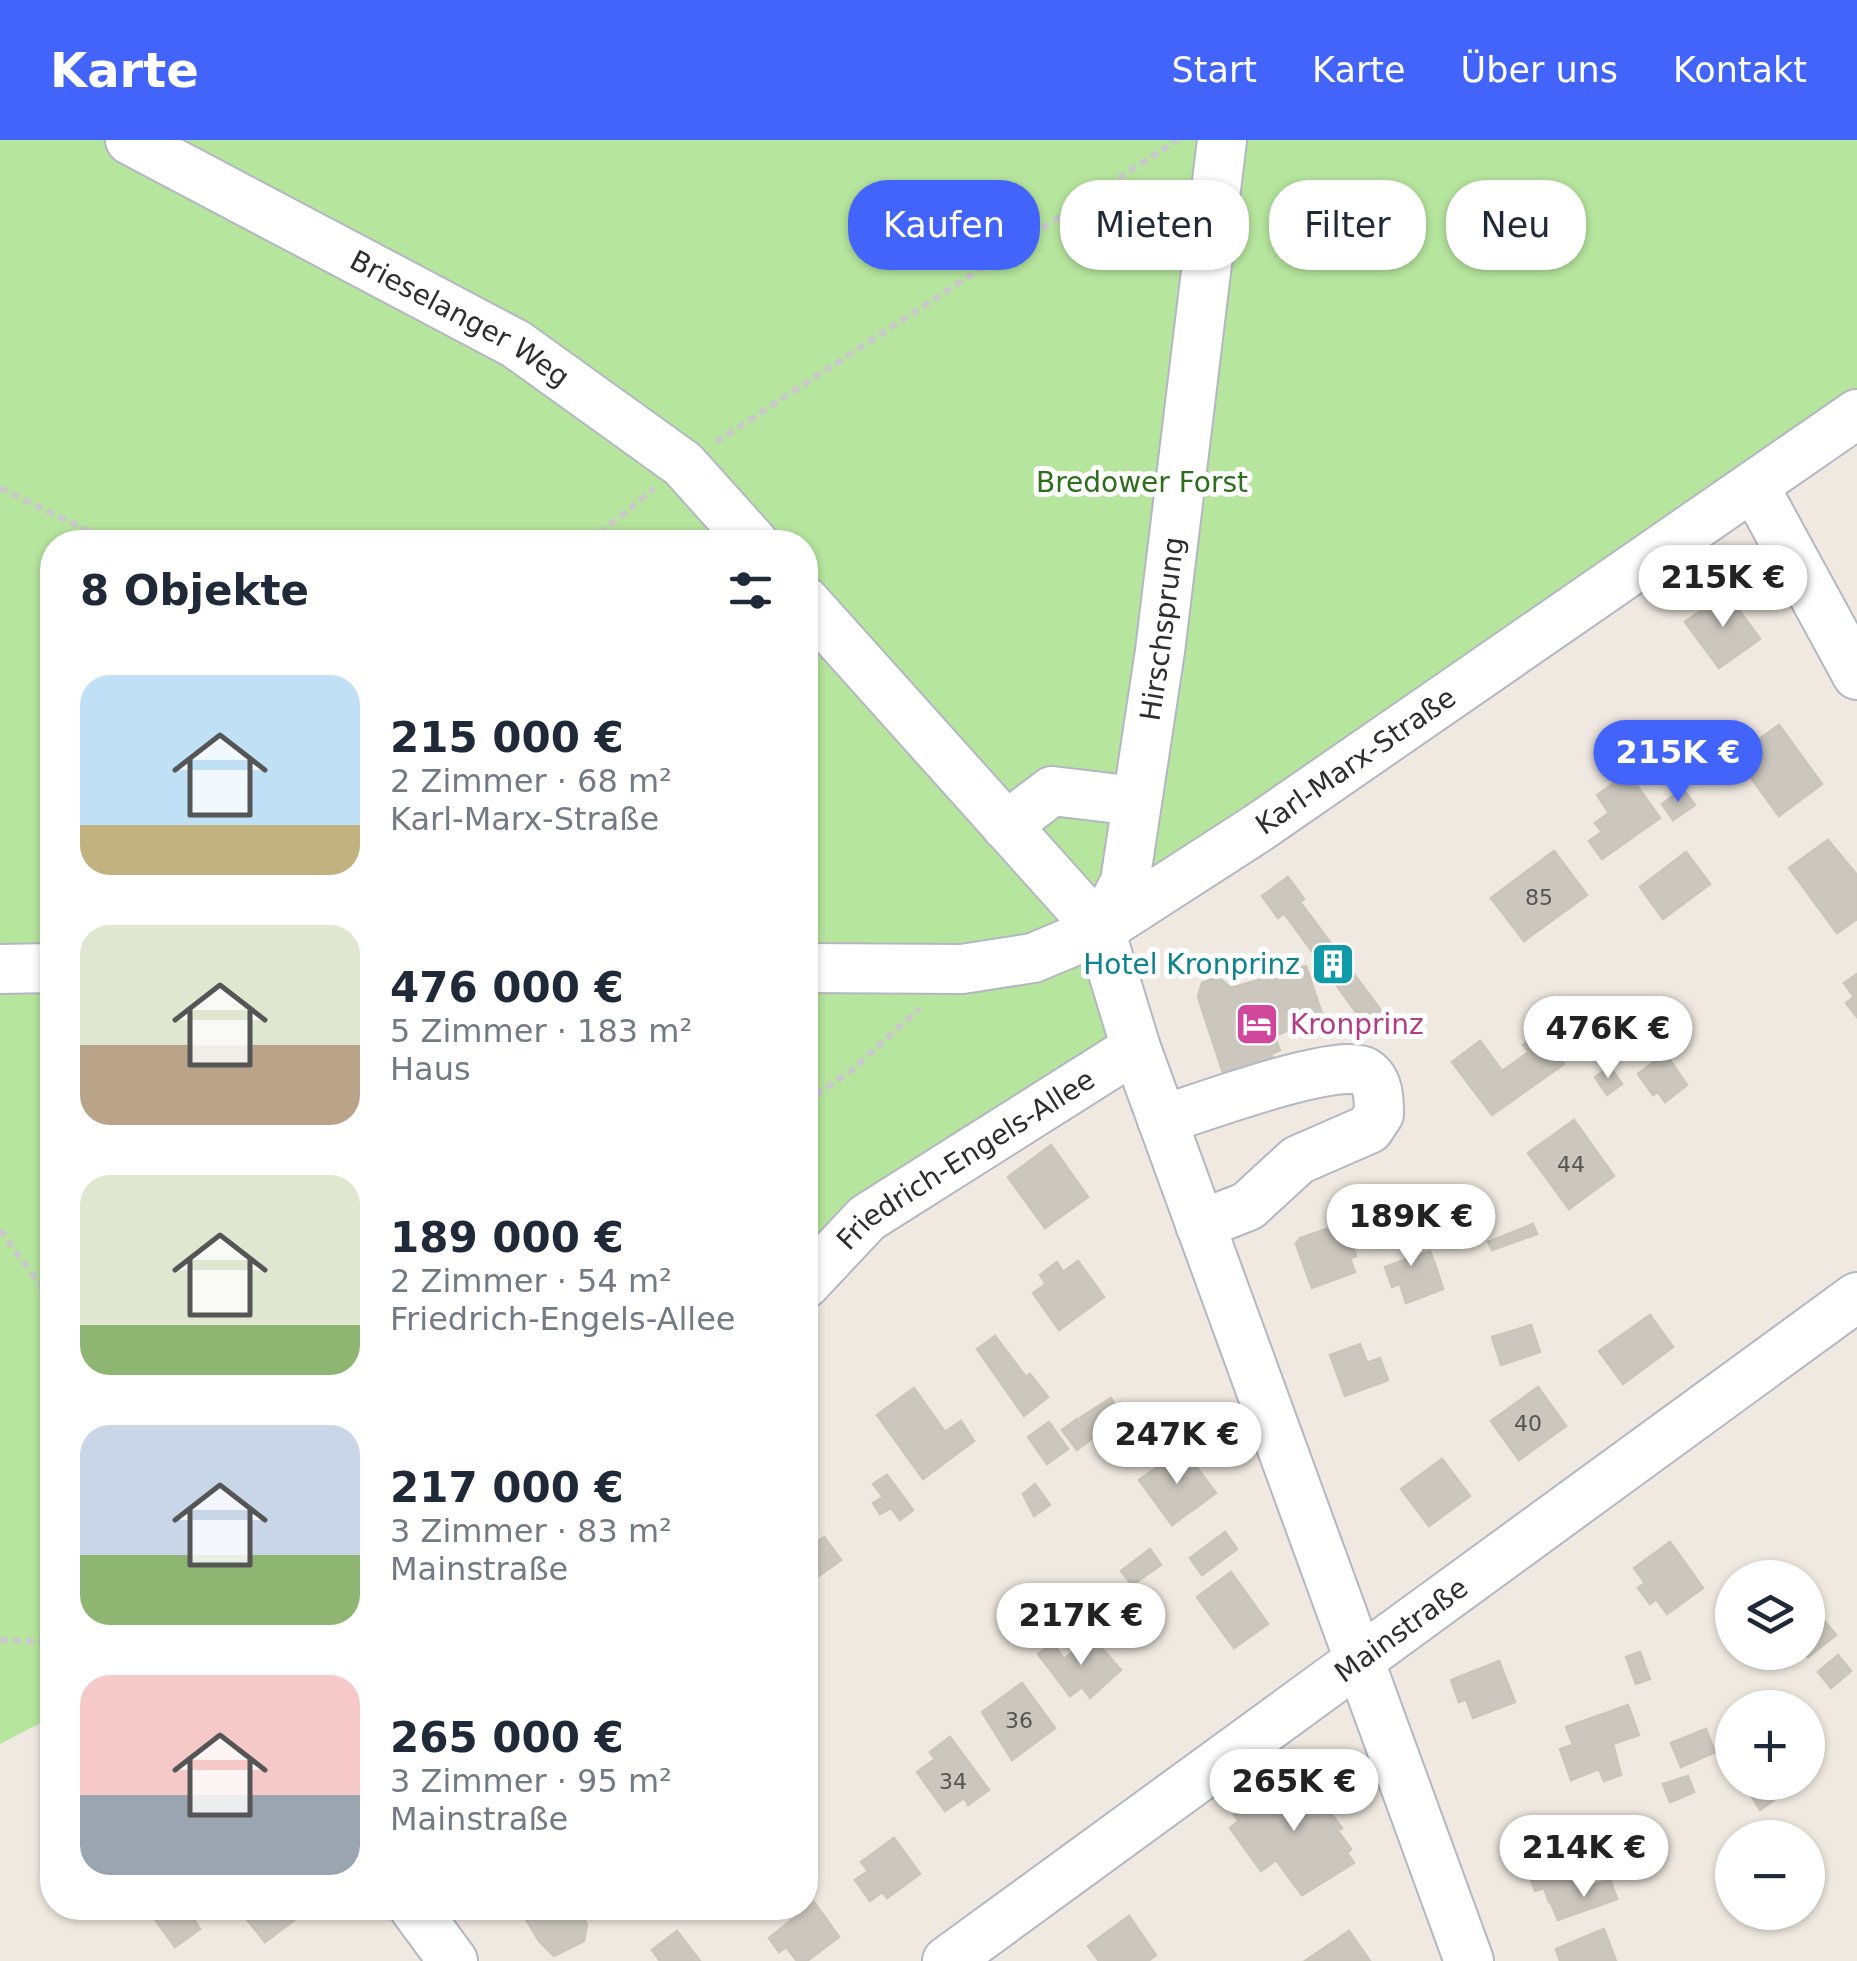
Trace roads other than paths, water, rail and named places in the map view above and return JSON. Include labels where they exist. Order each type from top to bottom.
[{"type":"street","name":"Brieselanger Weg","points":[[130,140],[516,344],[683,464],[742,530]]},
{"type":"street","name":"Hirschsprung","points":[[1100,930],[1125,882],[1160,652],[1222,140]]},
{"type":"street","name":"Karl-Marx-Straße","points":[[818,968],[962,969],[1033,958],[1100,930],[1258,828],[1857,414]]},
{"type":"street","points":[[1754,486],[1857,675]]},
{"type":"street","points":[[818,615],[1100,930],[1136,1048],[1469,1961]]},
{"type":"street","points":[[1006,826],[1052,791],[1136,801]]},
{"type":"street","points":[[0,968],[40,968]]},
{"type":"street","name":"Friedrich-Engels-Allee","points":[[818,1270],[868,1218],[1136,1048]]},
{"type":"street","points":[[1162,1120],[1331,1068],[1364,1072],[1375,1082],[1379,1114],[1369,1128],[1298,1160],[1248,1206],[1200,1225]]},
{"type":"street","name":"Mainstraße","points":[[947,1961],[1857,1297]]},
{"type":"street","points":[[423,1920],[453,1961]]},
{"type":"place","name":"Hotel Kronprinz","points":[[1333,964]]},
{"type":"place","name":"Kronprinz","points":[[1257,1024]]},
{"type":"park label","name":"Bredower Forst","points":[[1142,482]]}]
